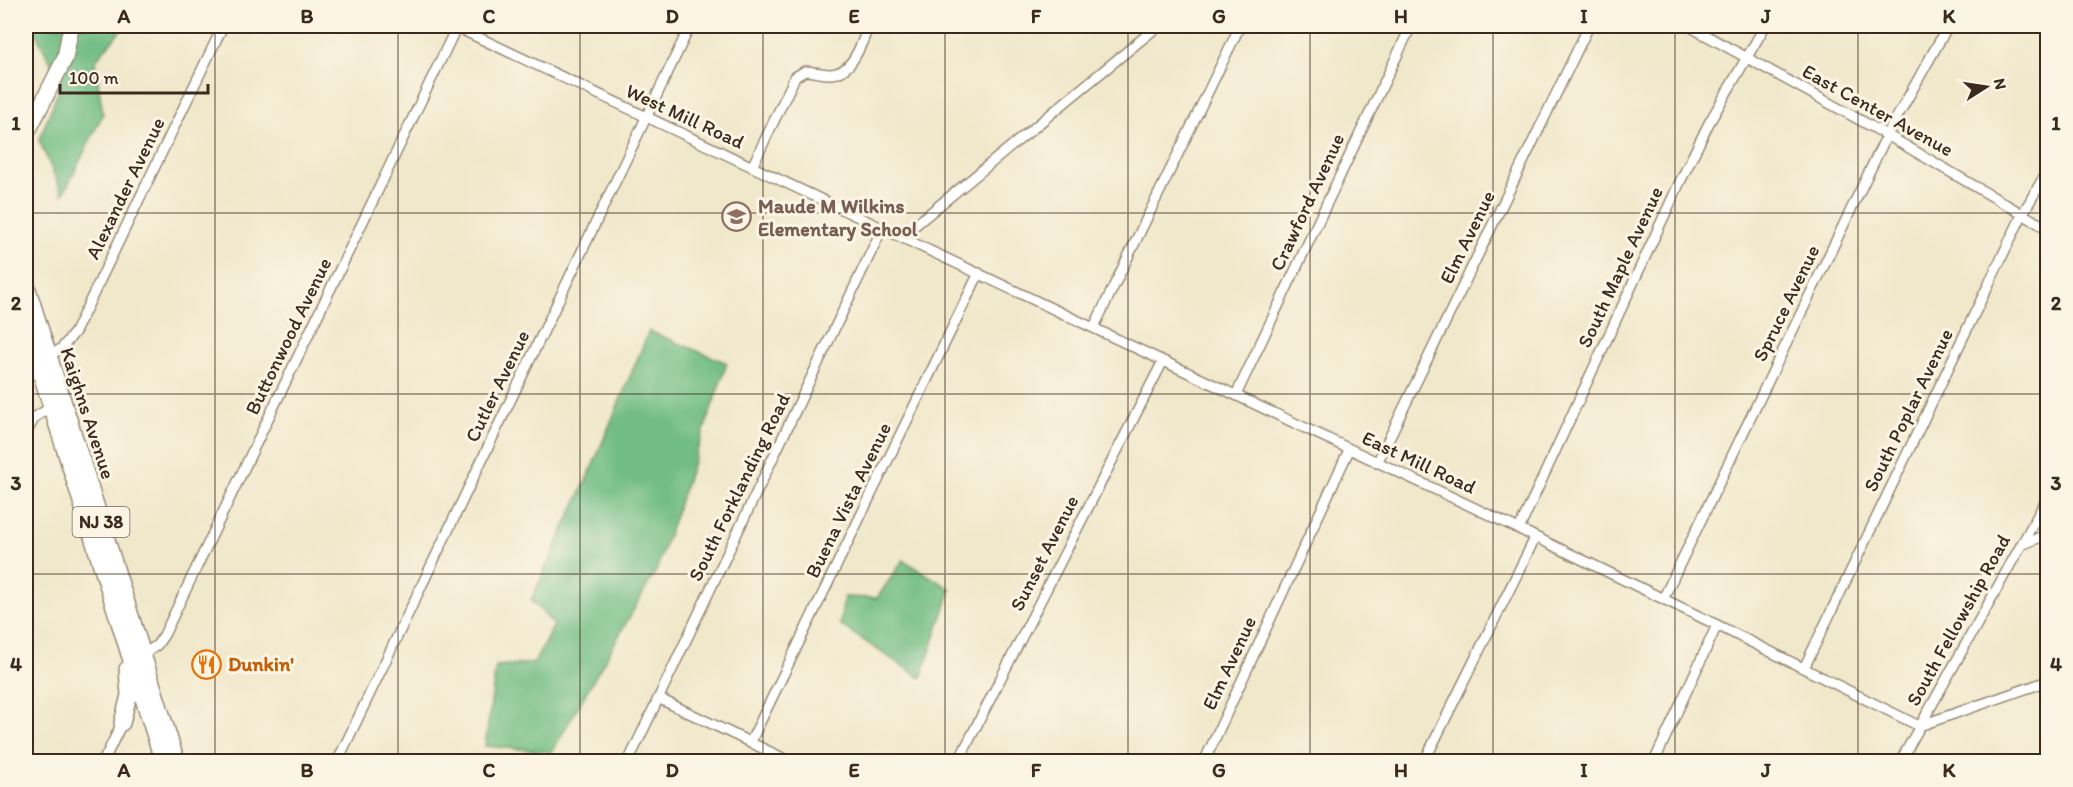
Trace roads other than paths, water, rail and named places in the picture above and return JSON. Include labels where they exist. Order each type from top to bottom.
[{"type":"highway","points":[[26,135],[65,58],[69,32],[60,26]]},
{"type":"highway","name":"Kaighns Avenue","points":[[26,283],[177,762]]},
{"type":"highway","name":"Kaighns Avenue","points":[[26,327],[163,762]]},
{"type":"highway","points":[[120,624],[129,687],[122,723]]},
{"type":"street","name":"Alexander Avenue","points":[[48,356],[65,346],[75,332],[224,26]]},
{"type":"street","name":"West Mill Road","points":[[456,26],[882,229],[902,236]]},
{"type":"street","name":"Buttonwood Avenue","points":[[143,655],[157,645],[164,635],[456,26]]},
{"type":"street","name":"Cutler Avenue","points":[[337,762],[690,26]]},
{"type":"street","points":[[752,167],[795,77],[805,71],[828,75],[845,70],[854,58],[869,26]]},
{"type":"street","points":[[902,236],[1158,26]]},
{"type":"street","points":[[1094,327],[1240,26]]},
{"type":"street","name":"Crawford Avenue","points":[[1236,395],[1412,26]]},
{"type":"street","name":"Elm Avenue","points":[[1377,463],[1589,26]]},
{"type":"street","name":"East Center Avenue","points":[[1689,26],[1887,135],[2048,229]]},
{"type":"street","name":"South Maple Avenue","points":[[1519,529],[1659,225],[1704,133],[1765,26]]},
{"type":"street","name":"Spruce Avenue","points":[[1663,599],[1887,135],[1948,26]]},
{"type":"street","name":"South Poplar Avenue","points":[[1804,668],[2022,215],[2048,170]]},
{"type":"street","name":"South Forklanding Road","points":[[628,762],[882,229]]},
{"type":"street","name":"East Mill Road","points":[[902,236],[1519,529],[1918,726]]},
{"type":"street","name":"Buena Vista Avenue","points":[[750,742],[979,273]]},
{"type":"street","name":"Sunset Avenue","points":[[958,762],[1163,361]]},
{"type":"street","points":[[26,433],[35,417],[51,407]]},
{"type":"street","name":"Elm Avenue","points":[[1203,762],[1349,450]]},
{"type":"street","name":"South Fellowship Road","points":[[1900,762],[1918,726],[2048,497]]},
{"type":"street","points":[[2020,544],[2048,534]]},
{"type":"street","points":[[1424,762],[1535,538]]},
{"type":"street","points":[[1654,762],[1717,625]]},
{"type":"street","points":[[1918,726],[2048,681]]},
{"type":"street","points":[[658,698],[791,762]]},
{"type":"street","points":[[103,762],[122,723]]},
{"type":"waterway","points":[[26,41],[26,72]]},
{"type":"place","name":"Maude M Wilkins Elementary School","points":[[737,217]]},
{"type":"place","name":"Dunkin'","points":[[207,664]]}]
